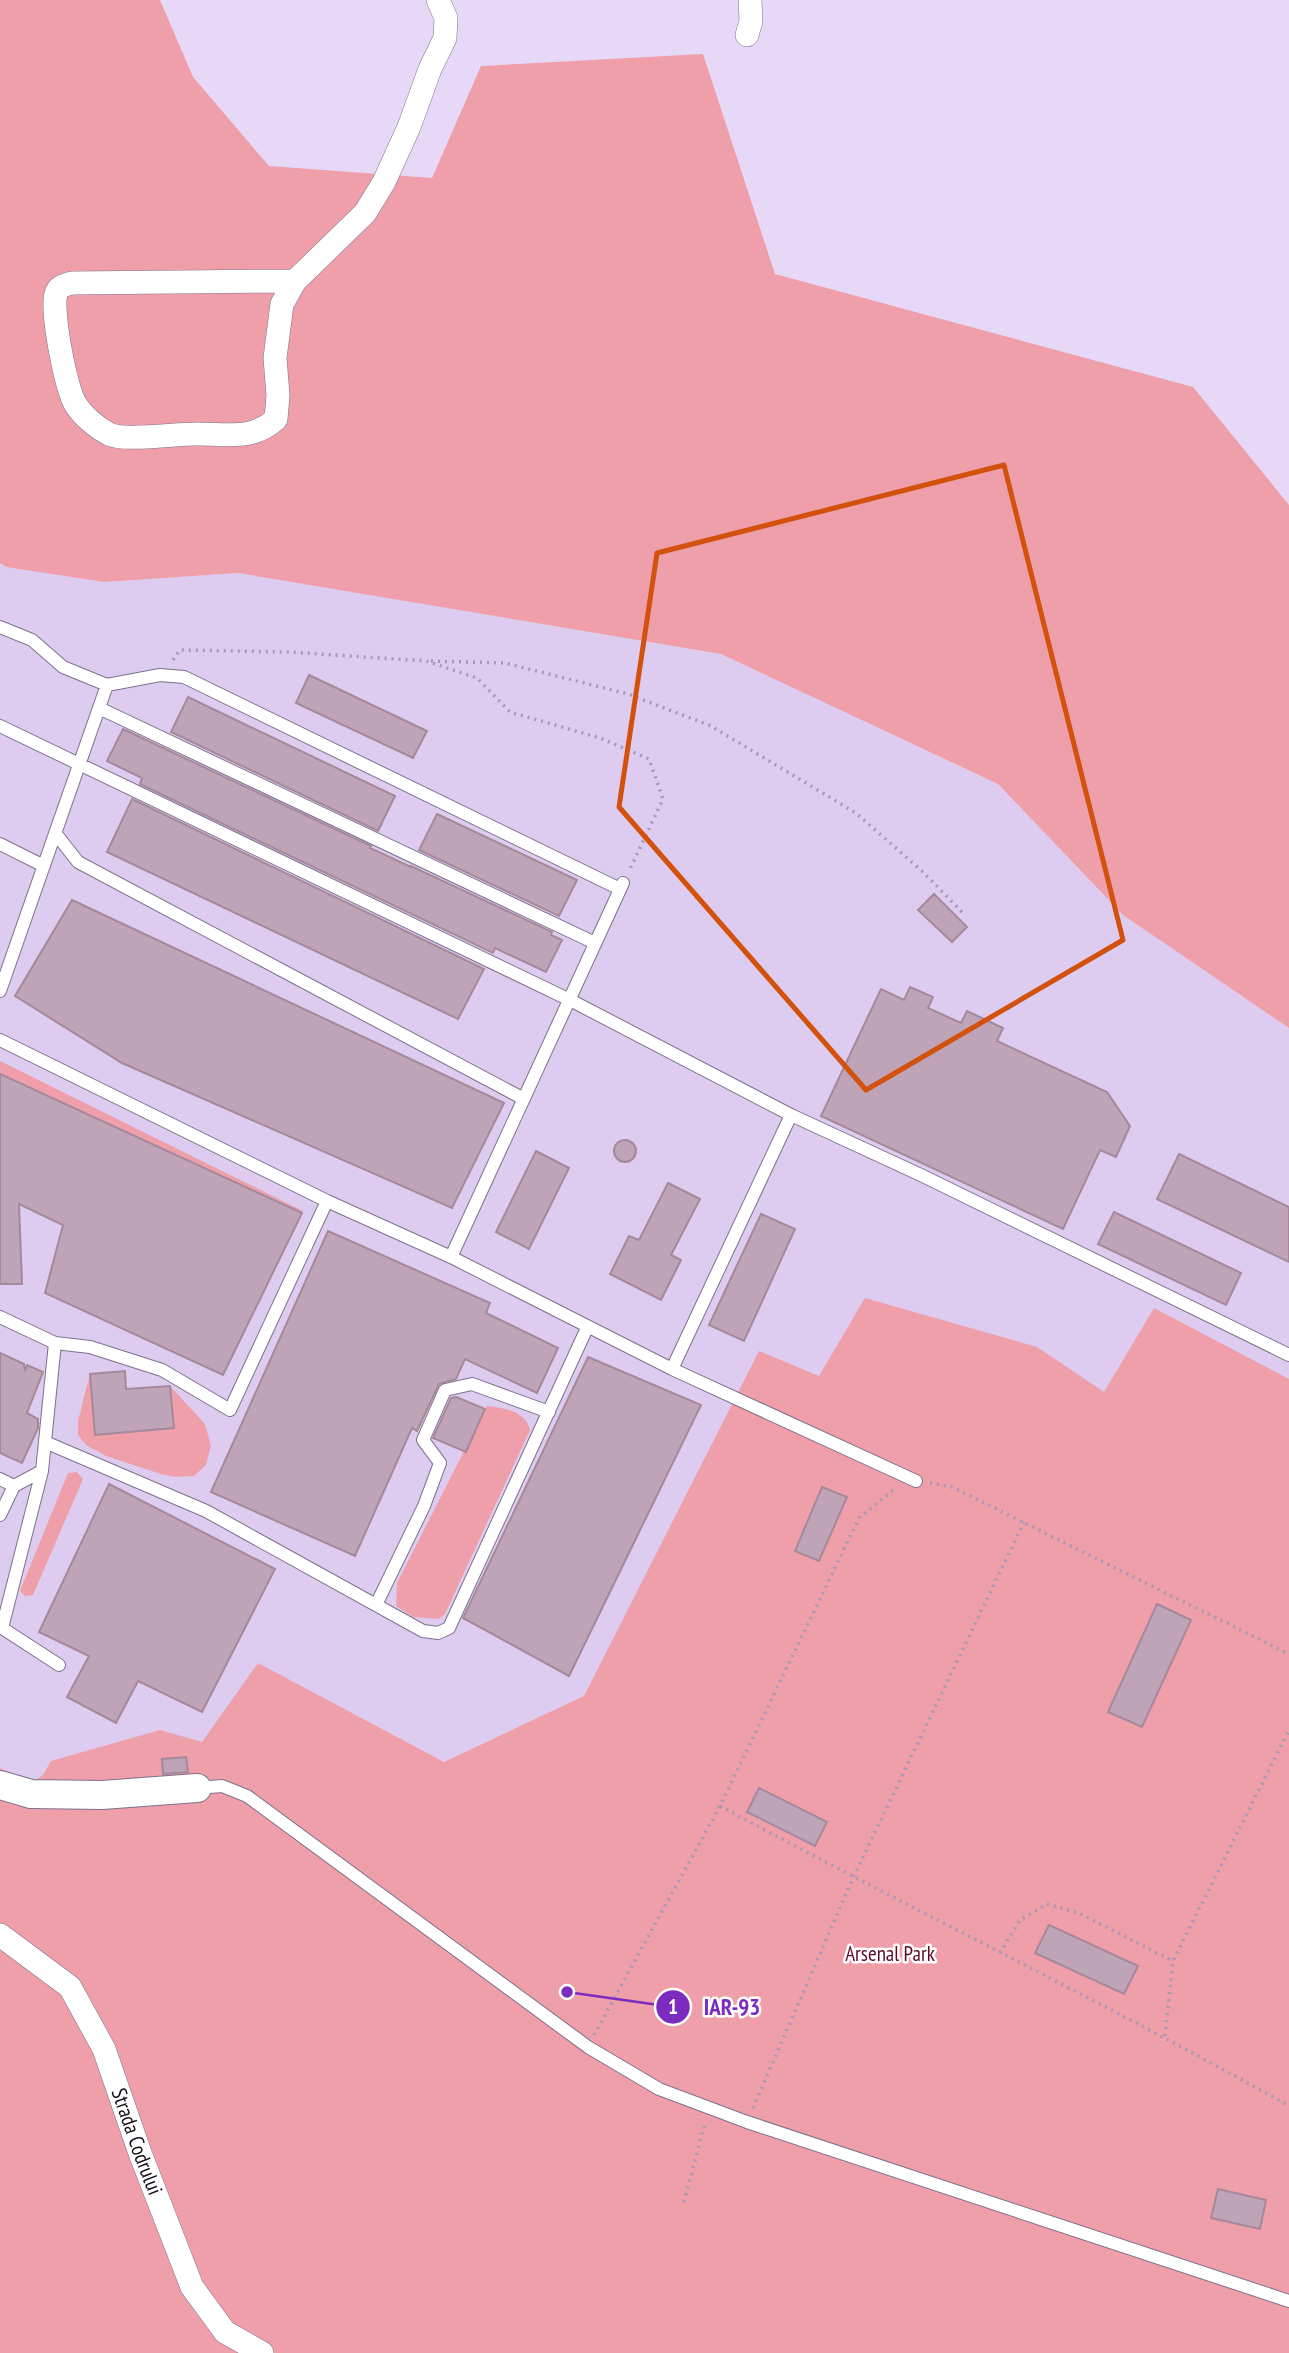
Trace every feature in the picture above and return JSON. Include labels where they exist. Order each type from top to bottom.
[{"type":"street","points":[[296,281],[72,283],[61,286],[56,294],[57,321],[66,375],[75,404],[91,421],[111,435],[137,437],[182,433],[244,435],[265,429],[276,419],[278,395],[275,358],[282,304],[296,281],[365,213],[384,182],[445,38],[446,18],[438,0]]},
{"type":"street","points":[[747,35],[751,21],[750,0]]},
{"type":"street","points":[[0,1786],[31,1794],[102,1795],[197,1788]]},
{"type":"street","name":"Strada Codrului","points":[[0,1935],[70,1987],[104,2049],[140,2153],[192,2287],[225,2332],[262,2353]]},
{"type":"lane","points":[[0,627],[32,640],[63,667],[107,685],[160,675],[184,677],[622,886],[451,1257]]},
{"type":"lane","points":[[0,991],[107,685]]},
{"type":"lane","points":[[99,708],[595,943]]},
{"type":"lane","points":[[0,726],[570,1000],[791,1115],[923,1176],[1289,1355]]},
{"type":"lane","points":[[55,834],[78,862],[524,1099]]},
{"type":"lane","points":[[0,844],[44,866]]},
{"type":"lane","points":[[0,1040],[327,1201],[451,1257],[672,1369],[916,1481]]},
{"type":"lane","points":[[672,1369],[791,1115]]},
{"type":"lane","points":[[0,1317],[55,1343],[90,1347],[162,1370],[230,1410],[327,1201]]},
{"type":"lane","points":[[45,1442],[206,1511],[424,1631],[438,1633],[449,1628],[587,1328]]},
{"type":"lane","points":[[55,1343],[42,1471],[2,1628],[59,1665]]},
{"type":"lane","points":[[376,1605],[424,1506],[440,1463],[423,1440],[445,1390],[472,1384],[549,1412]]},
{"type":"lane","points":[[0,1514],[14,1486],[42,1471]]},
{"type":"lane","points":[[0,1479],[14,1486]]},
{"type":"lane","points":[[197,1788],[222,1786],[247,1797],[588,2047],[659,2090],[747,2122],[1289,2301]]},
{"type":"path","points":[[160,675],[180,650],[289,652],[505,663],[628,694],[710,726],[856,813],[923,872],[962,912]]},
{"type":"path","points":[[426,661],[477,678],[510,712],[600,738],[649,759],[663,799],[622,886]]},
{"type":"path","points":[[588,2047],[720,1806],[859,1518],[891,1490],[916,1481],[952,1487],[1289,1654]]},
{"type":"path","points":[[747,2122],[853,1878],[1024,1522]]},
{"type":"path","points":[[1165,2036],[1173,1961],[1289,1730]]},
{"type":"path","points":[[720,1806],[853,1878],[1165,2036],[1289,2106]]},
{"type":"path","points":[[1000,1953],[1020,1920],[1047,1904],[1079,1913],[1173,1961]]},
{"type":"path","points":[[684,2202],[700,2141]]},
{"type":"highlighted area","points":[[1004,465],[1123,940],[866,1090],[619,807],[657,553]]},
{"type":"shaded area","points":[[0,563],[6,567],[104,582],[238,573],[721,654],[998,784],[1123,915],[1289,1028],[1289,1498],[589,1771],[33,1782],[0,1768]]},
{"type":"green space","points":[[0,0],[160,0],[193,77],[269,166],[432,178],[481,66],[703,54],[775,274],[1193,387],[1289,505],[1289,1028],[1123,915],[998,784],[721,654],[238,573],[104,582],[6,567],[0,563]]},
{"type":"green space","points":[[0,1061],[303,1211],[302,1213],[0,1074]]},
{"type":"green space","name":"Arsenal Park","points":[[865,1298],[1037,1347],[1104,1392],[1154,1308],[1289,1379],[1289,2353],[0,2353],[0,1768],[33,1782],[43,1775],[51,1761],[160,1730],[202,1742],[258,1663],[444,1762],[584,1696],[759,1351],[819,1376]]},
{"type":"green space","points":[[90,1374],[95,1435],[174,1428],[170,1386],[205,1424],[211,1446],[206,1465],[194,1476],[175,1477],[106,1456],[86,1445],[78,1435],[78,1421]]},
{"type":"green space","points":[[487,1406],[507,1409],[519,1415],[530,1430],[445,1614],[439,1619],[413,1617],[396,1606],[397,1583]]},
{"type":"green space","points":[[77,1472],[83,1479],[33,1595],[25,1596],[20,1591],[68,1473]]},
{"type":"building","points":[[309,675],[427,731],[413,758],[296,703]]},
{"type":"building","points":[[188,697],[395,796],[378,831],[171,732]]},
{"type":"building","points":[[123,729],[552,932],[551,935],[562,940],[546,972],[495,948],[493,953],[140,784],[142,778],[107,761]]},
{"type":"building","points":[[132,799],[484,969],[458,1019],[107,852]]},
{"type":"building","points":[[437,814],[577,880],[559,916],[419,850]]},
{"type":"building","points":[[934,894],[967,927],[952,942],[918,910]]},
{"type":"building","points":[[72,900],[504,1103],[452,1208],[122,1063],[15,996]]},
{"type":"building","points":[[910,987],[933,997],[928,1008],[961,1023],[967,1011],[1003,1028],[997,1041],[1107,1092],[1130,1126],[1116,1157],[1100,1150],[1063,1229],[821,1116],[881,989],[904,1000]]},
{"type":"building","points":[[0,1074],[302,1213],[223,1375],[45,1293],[63,1225],[19,1204],[22,1284],[0,1284]]},
{"type":"building","points":[[625,1140],[633,1143],[636,1151],[633,1159],[625,1162],[617,1159],[614,1151],[617,1143]]},
{"type":"building","points":[[536,1151],[569,1168],[529,1249],[496,1232]]},
{"type":"building","points":[[1179,1154],[1289,1207],[1289,1262],[1157,1199]]},
{"type":"building","points":[[668,1183],[700,1199],[671,1255],[681,1260],[661,1300],[610,1274],[629,1236],[639,1240]]},
{"type":"building","points":[[1114,1212],[1241,1273],[1226,1305],[1098,1244]]},
{"type":"building","points":[[761,1214],[795,1229],[744,1341],[709,1325]]},
{"type":"building","points":[[328,1231],[490,1303],[486,1313],[558,1348],[537,1393],[465,1359],[456,1379],[439,1384],[417,1431],[412,1428],[355,1556],[211,1492]]},
{"type":"building","points":[[0,1353],[24,1364],[25,1371],[27,1365],[43,1372],[27,1413],[38,1419],[38,1428],[22,1463],[0,1453]]},
{"type":"building","points":[[588,1357],[701,1405],[569,1676],[463,1618]]},
{"type":"building","points":[[125,1371],[126,1389],[170,1386],[174,1428],[95,1435],[90,1374]]},
{"type":"building","points":[[456,1397],[485,1409],[466,1452],[433,1438],[451,1398]]},
{"type":"building","points":[[109,1484],[275,1569],[202,1712],[138,1681],[116,1723],[67,1697],[89,1656],[39,1632]]},
{"type":"building","points":[[822,1487],[847,1497],[819,1561],[795,1551]]},
{"type":"building","points":[[1157,1604],[1191,1620],[1142,1727],[1108,1712]]},
{"type":"building","points":[[186,1757],[188,1772],[163,1774],[162,1759]]},
{"type":"building","points":[[759,1788],[827,1822],[815,1846],[747,1812]]},
{"type":"building","points":[[1049,1925],[1138,1966],[1124,1994],[1035,1953]]},
{"type":"building","points":[[1218,2189],[1266,2200],[1260,2229],[1211,2218]]},
{"type":"place","name":"IAR-93","points":[[567,1992]]}]
